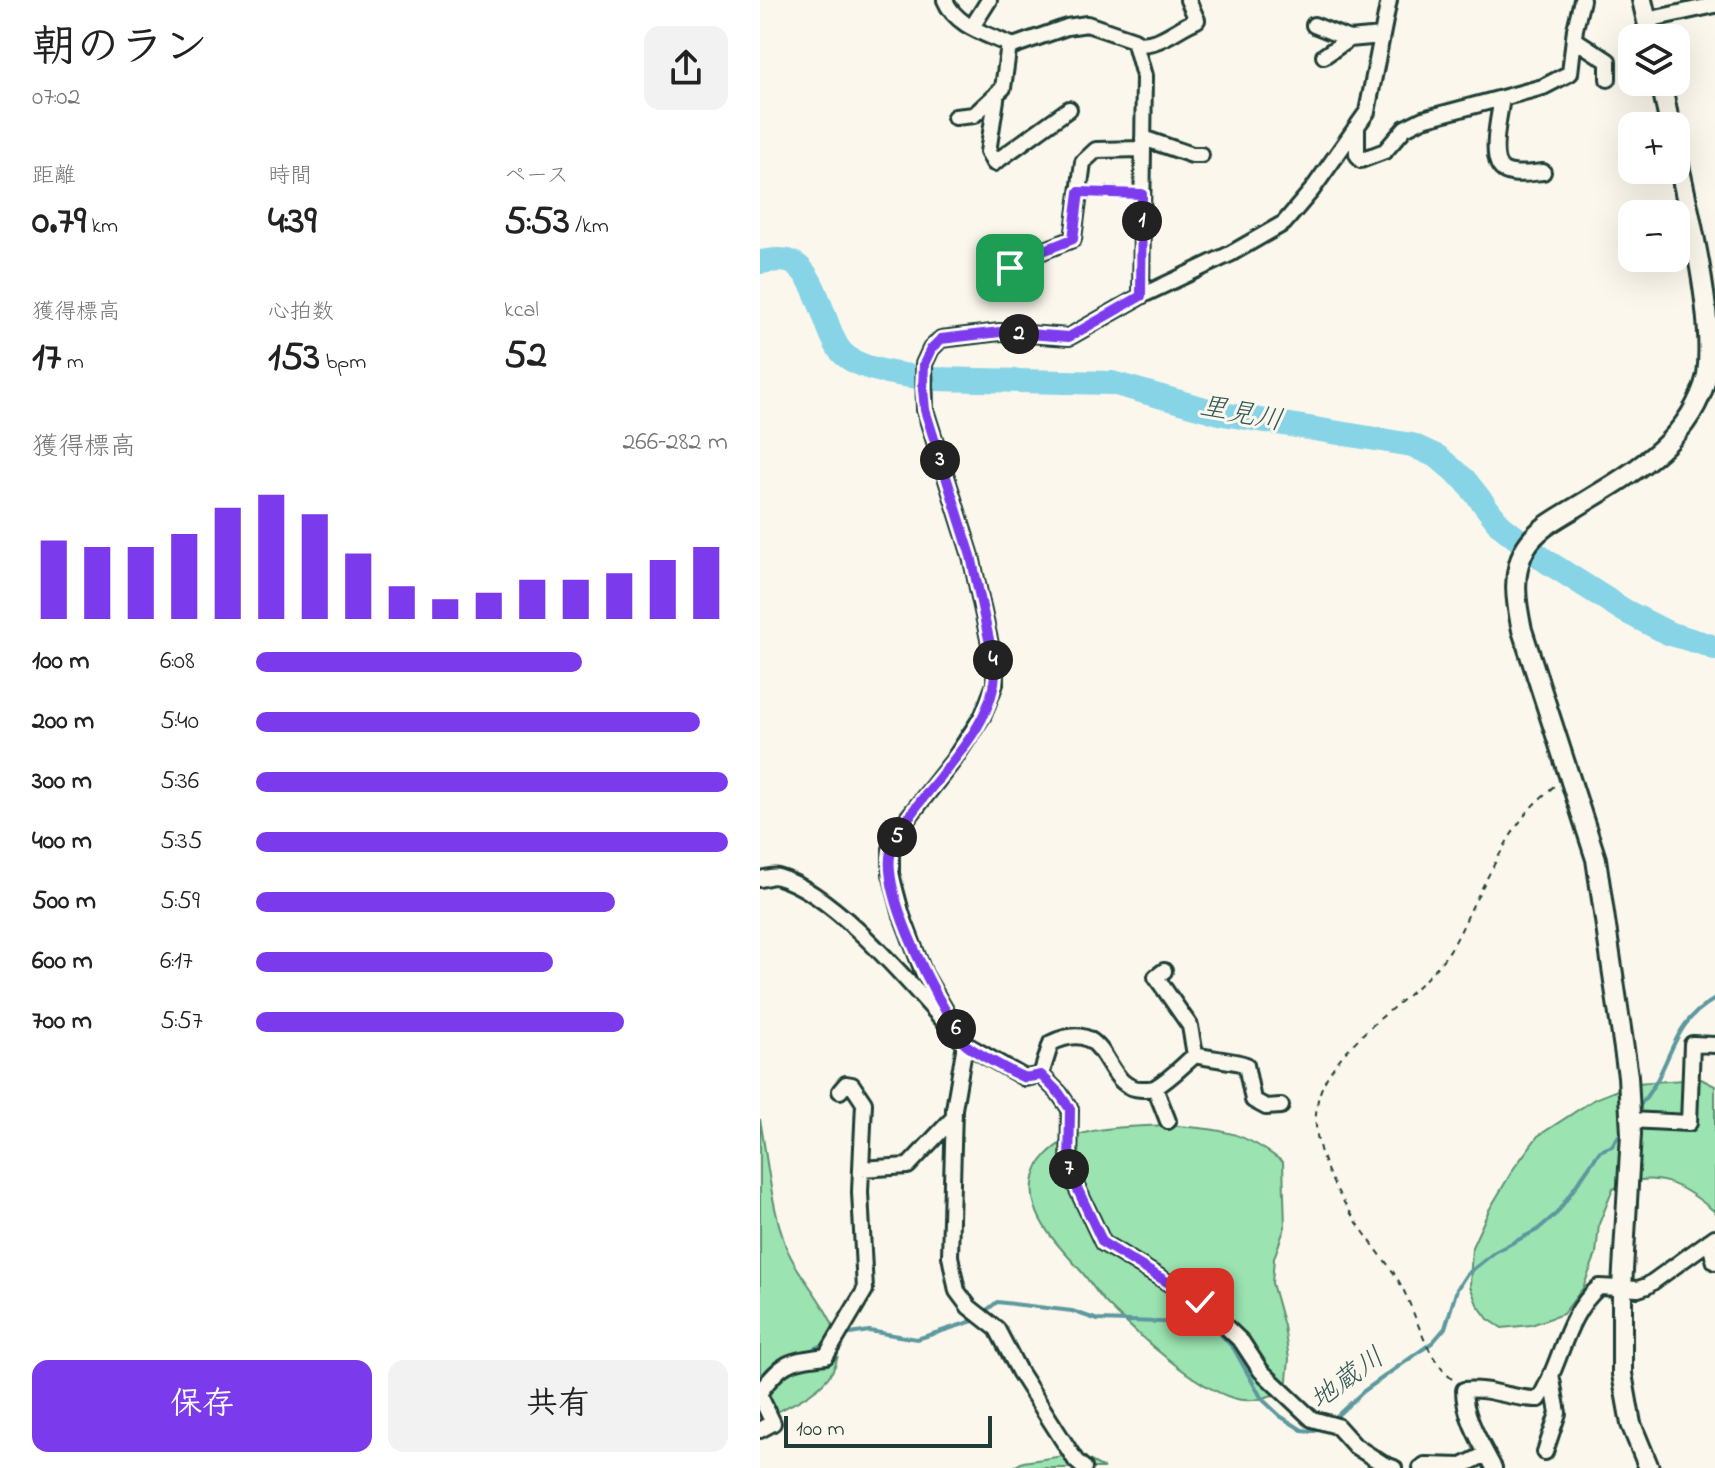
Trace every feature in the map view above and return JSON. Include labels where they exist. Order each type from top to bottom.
[{"type":"street","points":[[945,0],[949,10],[963,24],[1013,46],[1067,27],[1087,24],[1134,40],[1144,76],[1141,296]]},
{"type":"street","points":[[972,27],[989,0]]},
{"type":"street","points":[[1136,44],[1152,45],[1165,40],[1177,28],[1197,20],[1188,0]]},
{"type":"street","points":[[1084,1468],[1076,1461],[1020,1373],[997,1329],[969,1307],[957,1291],[950,1256],[954,1117],[965,1044],[918,960],[891,874],[891,849],[983,715],[995,684],[995,667],[971,556],[925,410],[924,364],[931,349],[941,339],[1000,332],[1069,337],[1141,296],[1230,254],[1284,223],[1312,190],[1367,112],[1389,0]]},
{"type":"street","points":[[1357,128],[1357,154],[1361,160],[1385,151],[1405,128],[1423,119],[1543,87],[1570,73],[1582,0]]},
{"type":"street","points":[[1642,0],[1648,24]]},
{"type":"street","points":[[1663,24],[1715,5]]},
{"type":"street","points":[[1314,25],[1349,39],[1382,36]]},
{"type":"street","points":[[1324,56],[1349,39]]},
{"type":"street","points":[[1574,39],[1608,61],[1608,79]]},
{"type":"street","points":[[955,117],[974,115],[1003,88],[1009,44]]},
{"type":"street","points":[[997,93],[988,152],[994,163],[1069,109]]},
{"type":"street","points":[[1502,98],[1495,143],[1500,167],[1504,171],[1524,174],[1543,172]]},
{"type":"street","points":[[1020,281],[1007,271],[1020,260],[1073,239],[1083,162],[1096,150],[1143,143],[1201,155]]},
{"type":"street","points":[[1649,1468],[1631,1424],[1622,1374],[1622,1287],[1630,1120],[1628,1076],[1596,859],[1522,630],[1514,596],[1525,549],[1539,530],[1636,472],[1670,442],[1692,412],[1707,375],[1711,330],[1683,184]]},
{"type":"street","points":[[760,879],[776,876],[822,898],[906,979],[965,1044],[1025,1078],[1041,1075]]},
{"type":"street","points":[[1164,971],[1156,977],[1190,1026],[1195,1055]]},
{"type":"street","points":[[1041,1075],[1051,1043],[1066,1036],[1082,1036],[1098,1044],[1122,1082],[1137,1090],[1155,1088],[1195,1055]]},
{"type":"street","points":[[1630,1120],[1689,1123],[1692,1044],[1715,1045]]},
{"type":"street","points":[[1195,1055],[1246,1065],[1253,1100],[1266,1107],[1281,1106]]},
{"type":"street","points":[[1041,1075],[1070,1109],[1069,1171],[1103,1243],[1200,1302],[1242,1342],[1261,1371],[1312,1419],[1337,1426],[1355,1446],[1394,1468]]},
{"type":"street","points":[[760,1430],[773,1423],[760,1394],[773,1374],[791,1360],[826,1356],[865,1290],[860,1192],[864,1103],[852,1085],[846,1084],[840,1091]]},
{"type":"street","points":[[1155,1088],[1168,1121]]},
{"type":"street","points":[[861,1169],[908,1166],[954,1117]]},
{"type":"street","points":[[1494,1468],[1464,1400],[1464,1390],[1482,1388],[1539,1399],[1569,1326],[1586,1298],[1599,1287],[1638,1289],[1647,1286],[1712,1239],[1715,1262]]},
{"type":"street","points":[[1545,1452],[1558,1413],[1551,1374]]},
{"type":"street","points":[[1421,1468],[1425,1465],[1462,1466],[1486,1454]]},
{"type":"lane","points":[[1079,192],[1142,194]]},
{"type":"path","points":[[1464,1390],[1436,1366],[1393,1272],[1368,1241],[1338,1193],[1317,1140],[1320,1095],[1332,1069],[1364,1034],[1424,981],[1449,952],[1499,856],[1529,810],[1566,775],[1571,784]]},
{"type":"green space","points":[[1701,1079],[1715,1086],[1715,1212],[1691,1194],[1667,1182],[1642,1180],[1613,1189],[1599,1224],[1596,1254],[1583,1288],[1563,1314],[1531,1325],[1502,1328],[1488,1319],[1477,1304],[1470,1286],[1472,1247],[1489,1210],[1538,1136],[1595,1099],[1635,1083]]},
{"type":"green space","points":[[760,1119],[784,1241],[797,1268],[825,1310],[835,1332],[838,1351],[835,1367],[813,1392],[760,1420]]},
{"type":"green space","points":[[1167,1125],[1228,1133],[1253,1143],[1283,1162],[1285,1227],[1274,1258],[1272,1283],[1289,1359],[1286,1390],[1260,1399],[1240,1400],[1217,1392],[1183,1371],[1103,1300],[1054,1240],[1038,1215],[1033,1200],[1035,1176],[1042,1160],[1054,1148],[1083,1133]]},
{"type":"green space","points":[[1077,1454],[1104,1468],[1012,1468],[1023,1462]]},
{"type":"waterway","name":"里見川","points":[[760,262],[783,260],[800,268],[814,288],[839,349],[856,363],[868,367],[933,379],[1112,383],[1223,414],[1412,445],[1438,457],[1465,480],[1501,526],[1546,561],[1625,611],[1668,633],[1715,649]]},
{"type":"waterway","name":"地蔵川","points":[[1636,1111],[1657,1080],[1685,1025],[1715,999]]},
{"type":"waterway","name":"地蔵川","points":[[1330,1422],[1364,1391],[1433,1342],[1445,1328],[1457,1289],[1466,1275],[1495,1252],[1537,1230],[1557,1213],[1600,1151],[1612,1146],[1624,1128]]},
{"type":"waterway","name":"地蔵川","points":[[844,1335],[869,1331],[917,1339],[973,1321],[997,1302],[1072,1311],[1098,1320],[1190,1323],[1215,1328],[1234,1349],[1262,1399],[1280,1416],[1302,1430],[1312,1431],[1323,1426]]},
{"type":"waterway","name":"地蔵川","points":[[808,1352],[829,1342]]},
{"type":"route","points":[[1010,268],[1020,260],[1073,239],[1079,192],[1142,194],[1141,296],[1069,337],[1000,332],[941,339],[931,349],[924,364],[925,410],[971,556],[995,667],[995,684],[983,715],[953,761],[907,819],[891,849],[891,874],[902,916],[924,974],[965,1044],[1025,1078],[1041,1075],[1070,1109],[1069,1171],[1103,1243],[1200,1302]]}]
